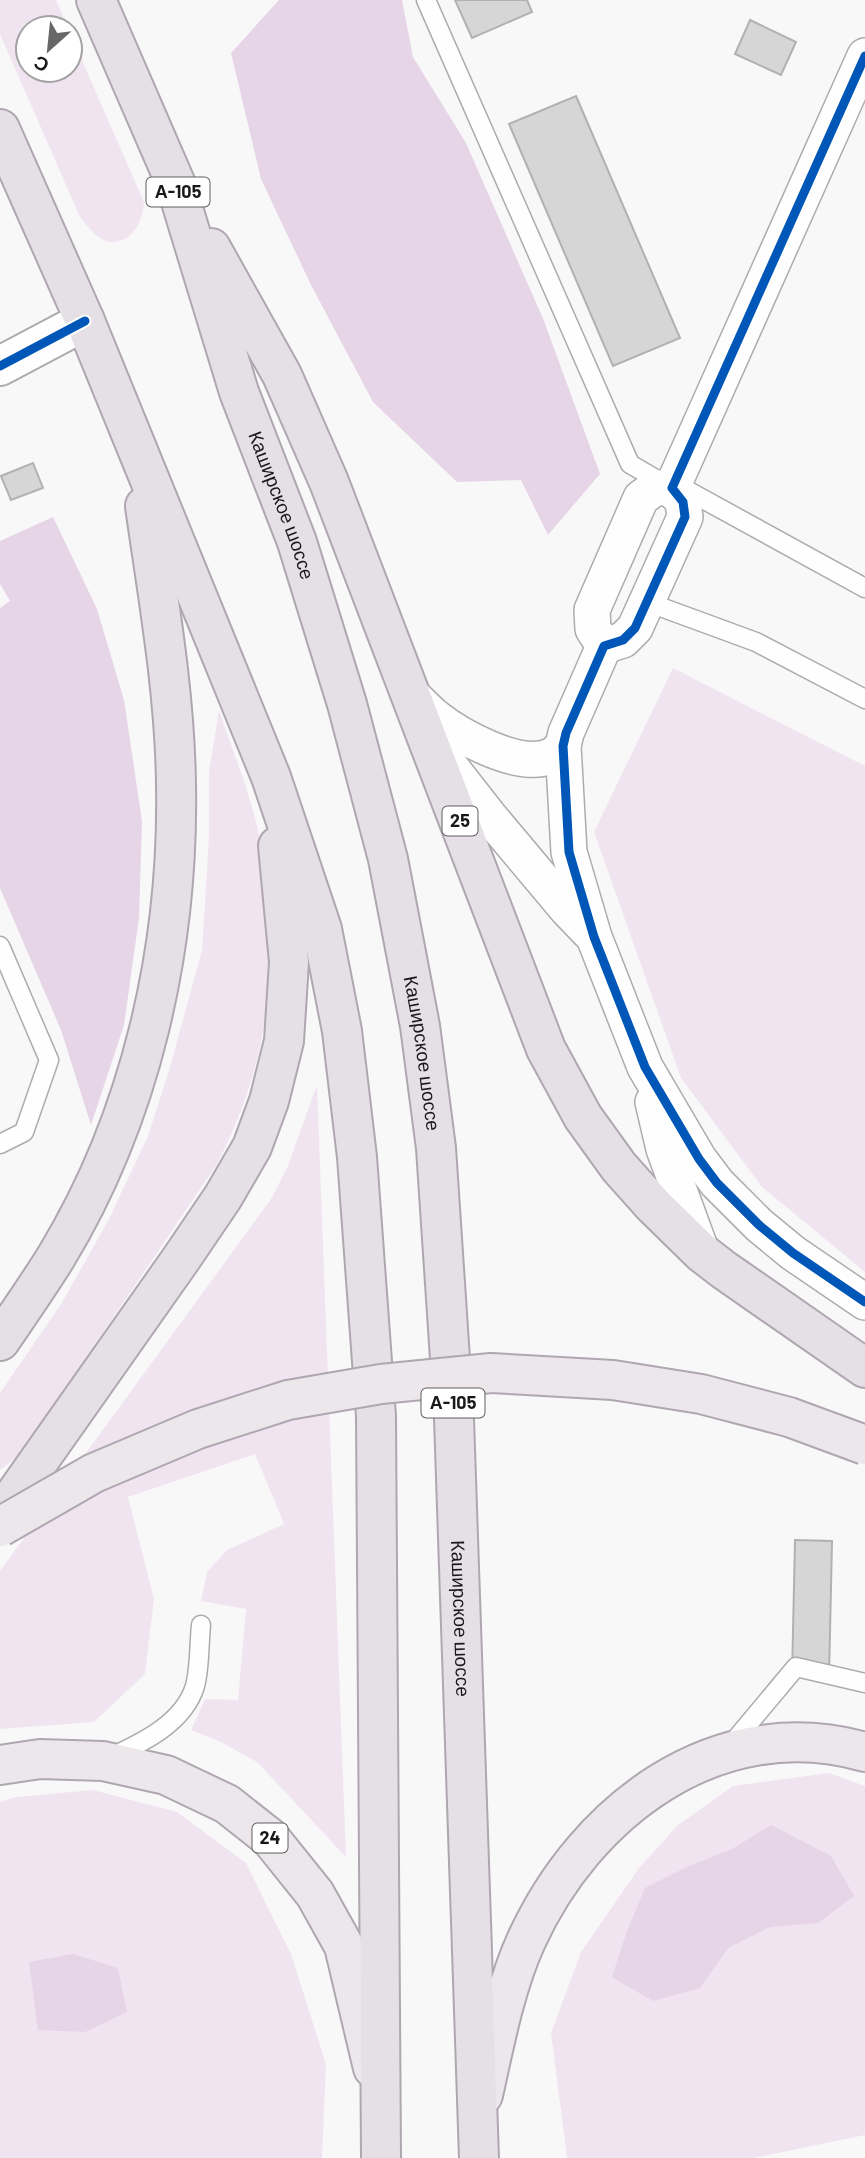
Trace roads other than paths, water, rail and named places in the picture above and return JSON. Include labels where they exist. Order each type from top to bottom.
[{"type":"highway","name":"Каширское шоссе","points":[[96,0],[174,182],[239,392],[297,542],[347,704],[388,859],[420,1026],[436,1148],[454,1419],[479,2137]]},
{"type":"highway","points":[[0,130],[85,321],[271,777],[322,929],[342,1031],[357,1157],[376,1416],[381,2157]]},
{"type":"highway","name":"25","points":[[174,182],[282,375],[329,482],[546,1049],[583,1117],[619,1167],[702,1253],[790,1318],[865,1368]]},
{"type":"highway","points":[[0,1341],[57,1255],[115,1136],[153,1015],[166,949],[175,869],[176,783],[168,677],[138,452]]},
{"type":"highway","points":[[0,1516],[223,1196],[252,1147],[269,1101],[284,1041],[289,962],[271,777]]},
{"type":"main road","points":[[0,1527],[94,1473],[198,1429],[288,1400],[381,1384],[491,1373],[612,1380],[701,1394],[789,1417],[865,1445]]},
{"type":"main road","points":[[479,2137],[502,2014],[524,1943],[546,1902],[579,1853],[623,1808],[667,1778],[725,1751],[797,1741],[844,1746],[865,1752]]},
{"type":"main road","name":"24","points":[[0,1765],[40,1759],[103,1761],[166,1775],[227,1804],[270,1838],[315,1894],[344,1946],[381,2100]]},
{"type":"street","points":[[673,486],[865,56]]},
{"type":"street","points":[[0,366],[85,321]]},
{"type":"street","points":[[673,486],[683,502],[685,517],[635,628],[622,640],[604,646],[566,733],[564,746],[569,852],[594,937],[645,1068],[664,1149],[702,1253]]},
{"type":"street","points":[[604,646],[593,629],[592,610],[641,498],[655,488],[673,486]]},
{"type":"street","points":[[411,694],[435,717],[467,738],[500,753],[532,760],[551,756],[564,746]]},
{"type":"street","points":[[429,740],[567,909],[594,937]]},
{"type":"street","points":[[645,1068],[699,1159],[717,1183],[759,1225],[793,1253],[865,1302]]},
{"type":"lane","points":[[426,0],[630,464],[865,588]]},
{"type":"lane","points":[[647,602],[756,642],[865,699]]},
{"type":"lane","points":[[0,946],[49,1060],[24,1132],[0,1144]]},
{"type":"lane","points":[[103,1761],[145,1741],[179,1714],[195,1686],[201,1625]]},
{"type":"lane","points":[[725,1751],[796,1667],[865,1683]]}]
